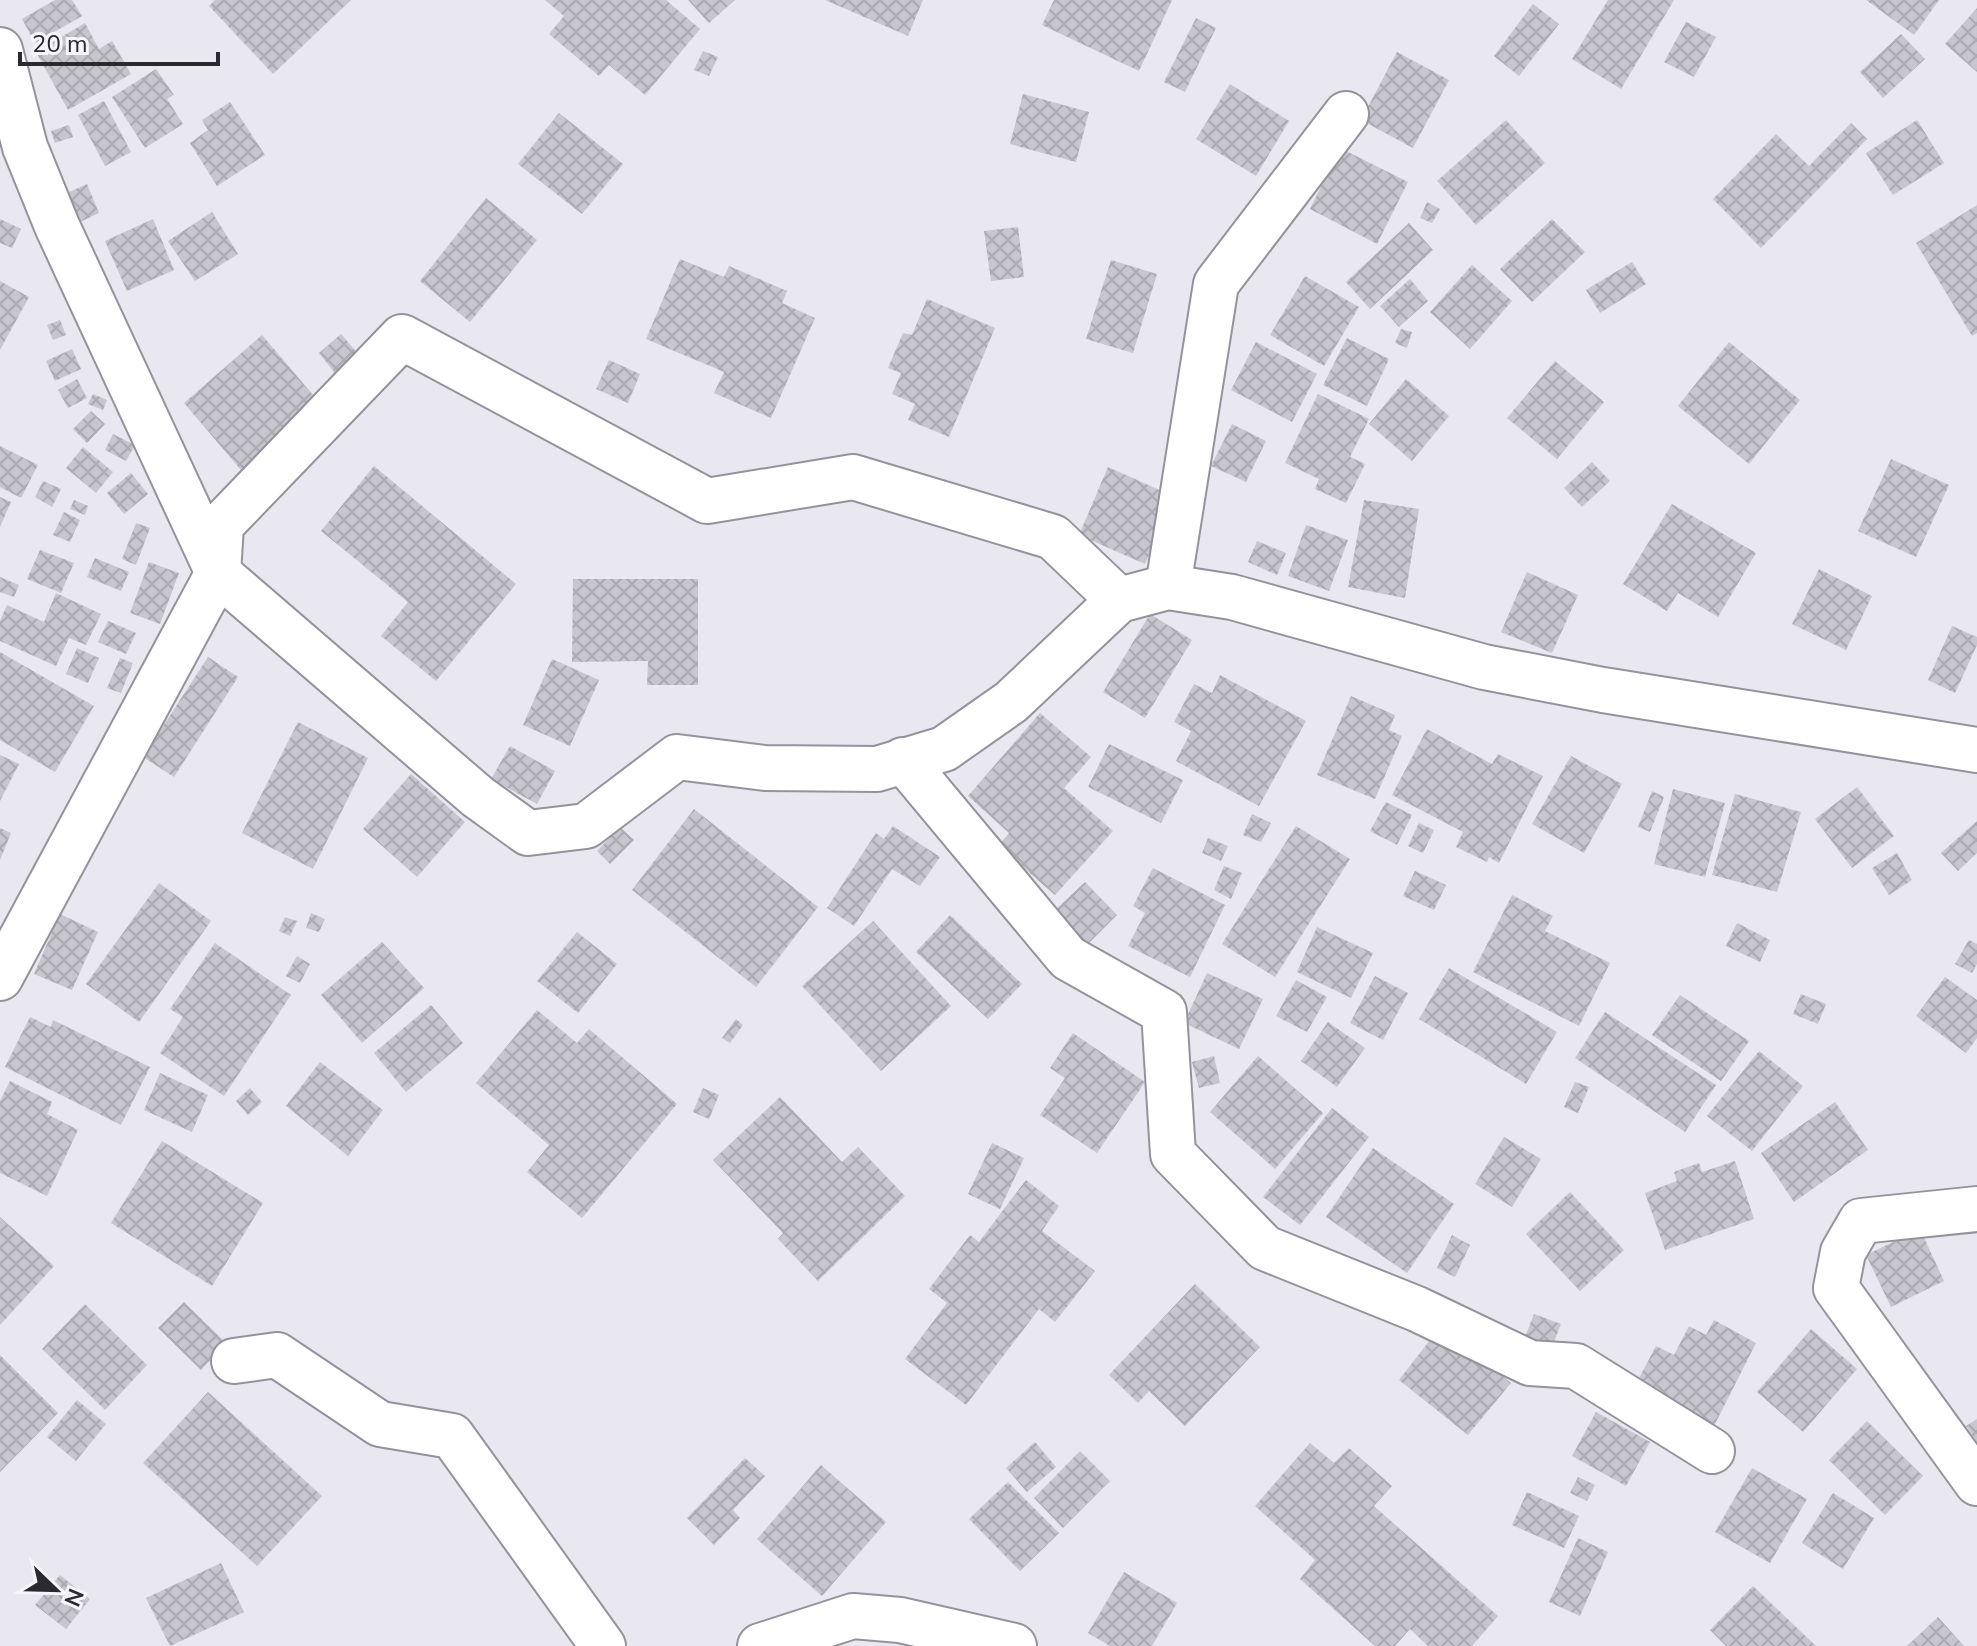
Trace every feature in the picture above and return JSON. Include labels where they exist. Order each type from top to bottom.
[{"type":"street","points":[[0,50],[25,147],[57,226],[218,573],[478,797],[528,833],[586,826],[677,757],[765,768],[877,769],[944,749],[1011,702],[1119,600],[1168,587],[1232,597],[1484,667],[1603,690],[1977,750]]},
{"type":"street","points":[[1168,587],[1216,284],[1346,114]]},
{"type":"street","points":[[0,978],[218,573],[221,525],[402,337],[707,501],[853,477],[1053,537],[1119,600]]},
{"type":"street","points":[[903,760],[1068,958],[1164,1012],[1173,1154],[1265,1248],[1417,1309],[1530,1363],[1576,1366],[1712,1451]]},
{"type":"street","points":[[1977,1209],[1861,1221],[1843,1252],[1836,1288],[1977,1483]]},
{"type":"street","points":[[234,1361],[277,1355],[380,1424],[452,1436],[603,1646]]},
{"type":"street","points":[[760,1646],[853,1616],[900,1620],[1014,1646]]},
{"type":"building","points":[[55,0],[72,0],[82,16],[35,43],[22,19]]},
{"type":"building","points":[[215,0],[351,0],[273,74],[209,6]]},
{"type":"building","points":[[545,0],[666,0],[700,29],[645,95],[609,65],[599,76],[549,34],[564,16]]},
{"type":"building","points":[[688,0],[735,0],[709,23]]},
{"type":"building","points":[[825,0],[923,0],[908,36]]},
{"type":"building","points":[[1054,0],[1172,0],[1139,71],[1042,25]]},
{"type":"building","points":[[1608,0],[1674,0],[1621,89],[1572,59]]},
{"type":"building","points":[[1866,0],[1939,0],[1914,35]]},
{"type":"building","points":[[1533,4],[1559,24],[1519,76],[1494,56]]},
{"type":"building","points":[[1977,8],[1977,72],[1945,44]]},
{"type":"building","points":[[1196,18],[1216,28],[1185,92],[1164,82]]},
{"type":"building","points":[[1686,22],[1716,37],[1694,77],[1664,62]]},
{"type":"building","points":[[85,23],[99,49],[112,41],[131,74],[68,110],[36,52]]},
{"type":"building","points":[[1901,34],[1925,59],[1883,98],[1860,72]]},
{"type":"building","points":[[703,51],[718,57],[709,76],[694,70]]},
{"type":"building","points":[[1397,52],[1449,80],[1413,148],[1361,120]]},
{"type":"building","points":[[156,69],[174,95],[167,99],[183,124],[145,148],[112,97]]},
{"type":"building","points":[[1230,84],[1289,121],[1256,176],[1196,139]]},
{"type":"building","points":[[1023,94],[1089,112],[1076,162],[1010,144]]},
{"type":"building","points":[[104,101],[131,152],[105,166],[78,115]]},
{"type":"building","points":[[230,102],[265,155],[217,186],[190,143],[208,130],[202,120]]},
{"type":"building","points":[[559,113],[623,164],[582,214],[518,164]]},
{"type":"building","points":[[1506,120],[1545,163],[1476,225],[1437,181]]},
{"type":"building","points":[[1917,120],[1944,163],[1893,195],[1866,153]]},
{"type":"building","points":[[1851,123],[1867,139],[1761,248],[1713,199],[1776,134],[1809,166]]},
{"type":"building","points":[[69,125],[73,137],[55,143],[51,131]]},
{"type":"building","points":[[1340,148],[1408,182],[1377,244],[1310,209]]},
{"type":"building","points":[[87,184],[99,213],[76,224],[63,195]]},
{"type":"building","points":[[486,198],[537,240],[470,322],[420,281]]},
{"type":"building","points":[[1427,202],[1440,209],[1432,223],[1420,218]]},
{"type":"building","points":[[1977,205],[1977,333],[1972,336],[1916,243]]},
{"type":"building","points":[[212,212],[238,254],[195,281],[168,241]]},
{"type":"building","points":[[0,219],[21,229],[12,248],[0,243]]},
{"type":"building","points":[[153,219],[174,270],[127,291],[105,241]]},
{"type":"building","points":[[1552,219],[1585,252],[1532,302],[1500,269]]},
{"type":"building","points":[[1409,223],[1433,250],[1370,309],[1346,282]]},
{"type":"building","points":[[1018,227],[1024,277],[991,281],[984,231]]},
{"type":"building","points":[[680,259],[724,277],[729,266],[787,291],[782,303],[815,318],[771,418],[714,393],[724,372],[646,339]]},
{"type":"building","points":[[1111,260],[1157,274],[1133,353],[1086,339]]},
{"type":"building","points":[[1632,262],[1646,284],[1600,313],[1586,290]]},
{"type":"building","points":[[1472,265],[1512,301],[1470,349],[1430,312]]},
{"type":"building","points":[[1305,276],[1359,307],[1324,366],[1270,335]]},
{"type":"building","points":[[1410,279],[1428,301],[1399,327],[1380,306]]},
{"type":"building","points":[[0,281],[29,297],[0,350]]},
{"type":"building","points":[[927,299],[995,328],[949,437],[908,420],[915,404],[892,394],[901,373],[888,368],[903,333],[912,335]]},
{"type":"building","points":[[60,320],[66,335],[53,340],[47,325]]},
{"type":"building","points":[[1401,329],[1412,332],[1407,348],[1395,343]]},
{"type":"building","points":[[341,334],[365,362],[342,382],[319,353]]},
{"type":"building","points":[[262,335],[319,402],[241,470],[184,403]]},
{"type":"building","points":[[1347,338],[1389,359],[1367,406],[1323,385]]},
{"type":"building","points":[[1256,342],[1317,374],[1292,422],[1231,390]]},
{"type":"building","points":[[1729,342],[1800,400],[1749,464],[1678,406]]},
{"type":"building","points":[[72,349],[81,369],[55,381],[46,361]]},
{"type":"building","points":[[609,360],[640,374],[628,403],[596,389]]},
{"type":"building","points":[[1555,361],[1604,402],[1557,459],[1507,418]]},
{"type":"building","points":[[77,379],[87,398],[68,408],[58,390]]},
{"type":"building","points":[[1406,379],[1449,416],[1412,461],[1369,424]]},
{"type":"building","points":[[93,394],[107,400],[103,410],[88,404]]},
{"type":"building","points":[[1318,394],[1369,419],[1350,457],[1365,464],[1346,503],[1315,489],[1319,479],[1285,463]]},
{"type":"building","points":[[91,411],[105,424],[87,443],[73,429]]},
{"type":"building","points":[[1232,424],[1266,441],[1246,482],[1211,466]]},
{"type":"building","points":[[113,434],[135,445],[126,461],[105,450]]},
{"type":"building","points":[[0,446],[38,465],[21,498],[0,487]]},
{"type":"building","points":[[83,447],[113,472],[96,493],[66,468]]},
{"type":"building","points":[[1891,459],[1949,485],[1916,557],[1858,531]]},
{"type":"building","points":[[1592,462],[1610,481],[1582,507],[1564,488]]},
{"type":"building","points":[[374,466],[516,584],[436,681],[381,636],[408,602],[321,531]]},
{"type":"building","points":[[1108,467],[1175,497],[1145,564],[1079,535]]},
{"type":"building","points":[[131,473],[148,494],[124,514],[107,493]]},
{"type":"building","points":[[43,481],[61,489],[52,507],[35,497]]},
{"type":"building","points":[[0,497],[11,502],[0,527]]},
{"type":"building","points":[[74,500],[88,506],[85,515],[70,509]]},
{"type":"building","points":[[1364,500],[1419,509],[1405,598],[1348,587]]},
{"type":"building","points":[[1672,504],[1756,553],[1718,617],[1678,593],[1667,611],[1623,584]]},
{"type":"building","points":[[64,512],[80,520],[70,542],[53,535]]},
{"type":"building","points":[[136,523],[150,528],[136,565],[122,559]]},
{"type":"building","points":[[1306,525],[1348,540],[1329,591],[1288,576]]},
{"type":"building","points":[[1257,541],[1286,553],[1277,575],[1248,562]]},
{"type":"building","points":[[40,550],[74,563],[61,593],[27,579]]},
{"type":"building","points":[[95,558],[129,572],[121,591],[87,577]]},
{"type":"building","points":[[149,562],[179,573],[160,624],[130,613]]},
{"type":"building","points":[[1819,569],[1872,596],[1846,650],[1792,624]]},
{"type":"building","points":[[1527,572],[1578,595],[1552,653],[1501,632]]},
{"type":"building","points":[[0,577],[19,585],[14,597],[0,592]]},
{"type":"building","points":[[573,579],[698,579],[698,685],[647,685],[648,661],[572,662]]},
{"type":"building","points":[[56,593],[101,614],[86,645],[69,638],[56,666],[0,641],[0,621],[7,605],[44,622]]},
{"type":"building","points":[[1150,614],[1192,640],[1145,718],[1103,692]]},
{"type":"building","points":[[108,621],[136,633],[126,654],[98,642]]},
{"type":"building","points":[[1952,626],[1977,637],[1977,645],[1955,693],[1928,680]]},
{"type":"building","points":[[77,648],[99,658],[88,683],[66,674]]},
{"type":"building","points":[[0,652],[94,706],[55,772],[0,740]]},
{"type":"building","points":[[208,657],[238,677],[174,777],[143,757]]},
{"type":"building","points":[[120,658],[133,663],[121,693],[107,688]]},
{"type":"building","points":[[552,659],[599,680],[570,746],[523,725]]},
{"type":"building","points":[[1220,675],[1306,721],[1259,806],[1176,761],[1191,731],[1174,722],[1194,684],[1212,693]]},
{"type":"building","points":[[1351,696],[1395,715],[1389,730],[1402,736],[1375,799],[1317,775]]},
{"type":"building","points":[[1040,713],[1091,757],[1064,788],[1113,831],[1055,895],[998,846],[1009,833],[968,796]]},
{"type":"building","points":[[298,722],[368,758],[313,869],[242,833]]},
{"type":"building","points":[[1427,729],[1492,764],[1498,754],[1543,776],[1499,863],[1489,857],[1487,862],[1456,847],[1463,832],[1392,795]]},
{"type":"building","points":[[1109,744],[1183,780],[1161,823],[1088,787]]},
{"type":"building","points":[[510,746],[555,771],[537,804],[491,779]]},
{"type":"building","points":[[0,755],[19,764],[0,801]]},
{"type":"building","points":[[1571,756],[1622,784],[1584,853],[1532,824]]},
{"type":"building","points":[[411,774],[465,822],[417,877],[363,829]]},
{"type":"building","points":[[1857,787],[1894,836],[1852,868],[1815,819]]},
{"type":"building","points":[[1673,789],[1725,803],[1705,877],[1654,864]]},
{"type":"building","points":[[1652,791],[1664,797],[1650,832],[1638,827]]},
{"type":"building","points":[[1735,794],[1801,812],[1777,892],[1712,875]]},
{"type":"building","points":[[1386,802],[1412,815],[1397,845],[1370,831]]},
{"type":"building","points":[[694,809],[818,907],[756,987],[632,890]]},
{"type":"building","points":[[1252,814],[1271,823],[1261,842],[1243,835]]},
{"type":"building","points":[[1977,821],[1977,853],[1958,871],[1941,853]]},
{"type":"building","points":[[1419,823],[1434,830],[1423,853],[1408,846]]},
{"type":"building","points":[[893,826],[940,857],[920,886],[892,869],[854,926],[827,908],[876,833],[884,839]]},
{"type":"building","points":[[1296,826],[1350,859],[1275,977],[1222,944]]},
{"type":"building","points":[[620,827],[634,840],[610,864],[597,851]]},
{"type":"building","points":[[0,828],[11,833],[0,860]]},
{"type":"building","points":[[1208,838],[1228,846],[1221,861],[1202,853]]},
{"type":"building","points":[[1897,853],[1912,880],[1889,895],[1872,868]]},
{"type":"building","points":[[1224,866],[1242,873],[1231,899],[1214,890]]},
{"type":"building","points":[[1153,868],[1225,905],[1190,977],[1128,946],[1145,913],[1133,906]]},
{"type":"building","points":[[1415,871],[1446,885],[1434,910],[1403,896]]},
{"type":"building","points":[[1085,882],[1117,915],[1083,949],[1051,914]]},
{"type":"building","points":[[159,883],[211,921],[139,1022],[86,984]]},
{"type":"building","points":[[1512,895],[1553,916],[1545,931],[1610,963],[1579,1026],[1473,972]]},
{"type":"building","points":[[311,913],[325,919],[319,932],[306,928]]},
{"type":"building","points":[[60,914],[98,932],[72,990],[34,974]]},
{"type":"building","points":[[950,915],[1022,984],[988,1019],[916,952]]},
{"type":"building","points":[[285,917],[297,921],[290,936],[279,931]]},
{"type":"building","points":[[873,921],[951,1006],[881,1071],[802,986]]},
{"type":"building","points":[[1737,923],[1770,940],[1760,962],[1726,946]]},
{"type":"building","points":[[1317,927],[1373,953],[1351,998],[1297,972]]},
{"type":"building","points":[[577,932],[617,964],[578,1013],[537,981]]},
{"type":"building","points":[[1969,940],[1977,944],[1977,964],[1972,973],[1955,964]]},
{"type":"building","points":[[382,942],[424,988],[362,1043],[321,995]]},
{"type":"building","points":[[215,943],[291,995],[224,1096],[160,1053],[183,1017],[170,1009]]},
{"type":"building","points":[[297,956],[310,964],[300,983],[286,976]]},
{"type":"building","points":[[1449,968],[1557,1032],[1526,1084],[1419,1019]]},
{"type":"building","points":[[1207,973],[1263,999],[1239,1049],[1184,1023]]},
{"type":"building","points":[[1375,976],[1408,993],[1383,1040],[1350,1023]]},
{"type":"building","points":[[1945,977],[1977,1000],[1977,1038],[1966,1053],[1916,1016]]},
{"type":"building","points":[[1296,980],[1327,997],[1307,1032],[1276,1016]]},
{"type":"building","points":[[1801,994],[1826,1004],[1818,1024],[1793,1014]]},
{"type":"building","points":[[1680,995],[1749,1041],[1721,1081],[1652,1035]]},
{"type":"building","points":[[431,1005],[463,1043],[406,1092],[374,1053]]},
{"type":"building","points":[[537,1010],[577,1043],[589,1029],[677,1104],[582,1218],[527,1172],[549,1145],[476,1083]]},
{"type":"building","points":[[1605,1012],[1716,1085],[1685,1132],[1575,1058]]},
{"type":"building","points":[[30,1017],[51,1027],[53,1020],[150,1067],[121,1125],[5,1067]]},
{"type":"building","points":[[736,1019],[743,1025],[730,1043],[722,1038]]},
{"type":"building","points":[[1328,1022],[1365,1048],[1337,1087],[1301,1061]]},
{"type":"building","points":[[1073,1033],[1145,1082],[1097,1153],[1040,1115],[1065,1078],[1050,1068]]},
{"type":"building","points":[[1759,1051],[1803,1086],[1752,1151],[1707,1116]]},
{"type":"building","points":[[1214,1056],[1220,1083],[1199,1088],[1192,1062]]},
{"type":"building","points":[[1258,1056],[1323,1113],[1275,1169],[1210,1112]]},
{"type":"building","points":[[320,1062],[383,1110],[348,1156],[286,1106]]},
{"type":"building","points":[[160,1073],[208,1095],[192,1132],[144,1110]]},
{"type":"building","points":[[10,1081],[52,1102],[47,1114],[78,1130],[47,1196],[0,1173],[0,1101]]},
{"type":"building","points":[[1575,1082],[1589,1087],[1578,1113],[1564,1107]]},
{"type":"building","points":[[250,1088],[262,1102],[248,1115],[236,1101]]},
{"type":"building","points":[[703,1088],[719,1095],[709,1119],[693,1112]]},
{"type":"building","points":[[780,1097],[842,1162],[858,1147],[905,1196],[818,1281],[778,1239],[783,1233],[713,1160]]},
{"type":"building","points":[[1835,1102],[1868,1150],[1794,1202],[1761,1153]]},
{"type":"building","points":[[1332,1108],[1369,1137],[1300,1225],[1263,1197]]},
{"type":"building","points":[[1504,1137],[1541,1159],[1512,1207],[1475,1184]]},
{"type":"building","points":[[162,1141],[263,1203],[212,1286],[111,1223]]},
{"type":"building","points":[[992,1143],[1024,1158],[1000,1209],[968,1194]]},
{"type":"building","points":[[1373,1148],[1454,1204],[1407,1273],[1326,1217]]},
{"type":"building","points":[[1735,1161],[1754,1219],[1665,1250],[1645,1193],[1677,1181],[1674,1172],[1699,1163],[1702,1172]]},
{"type":"building","points":[[1026,1180],[1059,1206],[1042,1231],[1095,1271],[1055,1322],[1039,1309],[966,1405],[905,1359],[947,1303],[929,1289],[970,1235],[979,1242]]},
{"type":"building","points":[[1570,1192],[1624,1250],[1580,1291],[1526,1234]]},
{"type":"building","points":[[0,1217],[54,1266],[0,1325]]},
{"type":"building","points":[[1920,1229],[1944,1281],[1891,1307],[1866,1255]]},
{"type":"building","points":[[1452,1235],[1470,1245],[1455,1277],[1437,1268]]},
{"type":"building","points":[[1195,1284],[1260,1347],[1185,1426],[1149,1391],[1138,1403],[1109,1375]]},
{"type":"building","points":[[184,1302],[226,1343],[201,1370],[158,1328]]},
{"type":"building","points":[[85,1304],[147,1365],[105,1410],[42,1349]]},
{"type":"building","points":[[1534,1314],[1561,1324],[1552,1347],[1525,1337]]},
{"type":"building","points":[[1714,1320],[1756,1343],[1713,1428],[1637,1382],[1656,1346],[1674,1355],[1689,1326],[1706,1335]]},
{"type":"building","points":[[1441,1326],[1511,1383],[1468,1435],[1399,1380]]},
{"type":"building","points":[[1811,1329],[1857,1369],[1803,1432],[1757,1392]]},
{"type":"building","points":[[0,1355],[58,1413],[0,1472]]},
{"type":"building","points":[[208,1392],[322,1496],[257,1566],[143,1463]]},
{"type":"building","points":[[77,1400],[106,1424],[76,1461],[47,1437]]},
{"type":"building","points":[[1596,1412],[1650,1442],[1626,1486],[1572,1456]]},
{"type":"building","points":[[1977,1419],[1977,1442],[1966,1426]]},
{"type":"building","points":[[1867,1421],[1923,1476],[1885,1515],[1829,1460]]},
{"type":"building","points":[[1035,1442],[1056,1467],[1027,1492],[1006,1468]]},
{"type":"building","points":[[1310,1443],[1334,1463],[1349,1448],[1392,1486],[1374,1506],[1498,1616],[1472,1646],[1428,1646],[1410,1629],[1395,1646],[1375,1646],[1300,1579],[1315,1560],[1255,1506]]},
{"type":"building","points":[[1080,1451],[1110,1481],[1063,1528],[1034,1498]]},
{"type":"building","points":[[745,1458],[765,1476],[733,1510],[740,1518],[714,1545],[687,1518]]},
{"type":"building","points":[[821,1465],[886,1522],[822,1596],[757,1539]]},
{"type":"building","points":[[1752,1468],[1807,1499],[1770,1563],[1715,1532]]},
{"type":"building","points":[[1578,1477],[1595,1485],[1587,1501],[1570,1493]]},
{"type":"building","points":[[1008,1482],[1059,1533],[1020,1571],[969,1519]]},
{"type":"building","points":[[1527,1492],[1579,1516],[1564,1548],[1512,1525]]},
{"type":"building","points":[[1833,1493],[1874,1518],[1843,1569],[1802,1543]]},
{"type":"building","points":[[1578,1538],[1608,1552],[1580,1616],[1549,1602]]},
{"type":"building","points":[[221,1563],[244,1612],[170,1646],[146,1598]]},
{"type":"building","points":[[1124,1572],[1177,1603],[1152,1646],[1110,1646],[1088,1633]]},
{"type":"building","points":[[60,1575],[90,1599],[66,1629],[35,1605]]},
{"type":"building","points":[[1753,1586],[1816,1646],[1726,1646],[1710,1630]]},
{"type":"building","points":[[1938,1617],[1964,1646],[1907,1646]]}]
